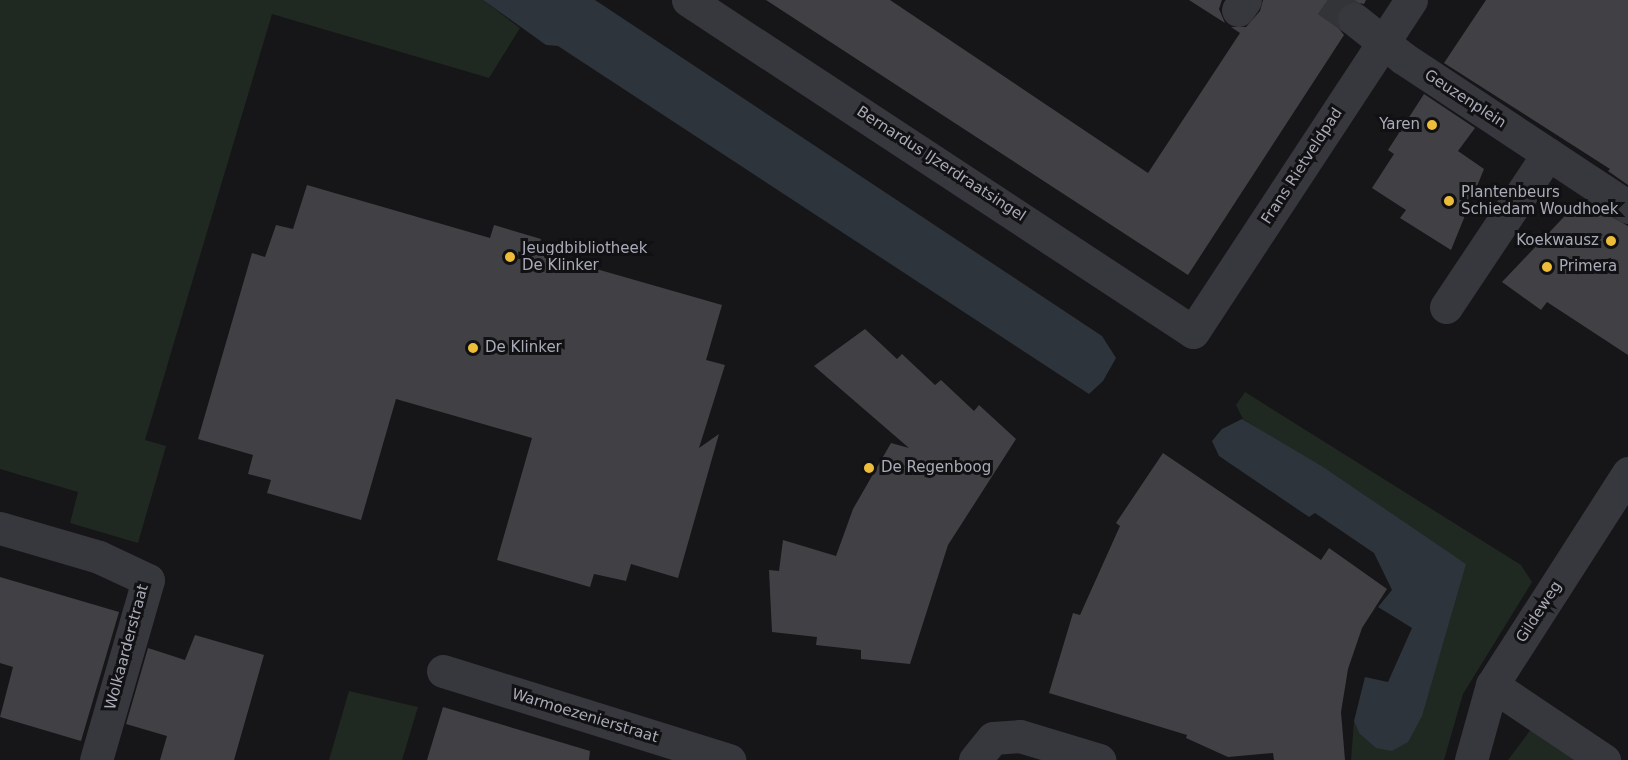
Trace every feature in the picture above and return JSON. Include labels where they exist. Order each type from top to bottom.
[{"type":"street","name":"Bernardus IJzerdraatsingel","points":[[688,0],[1193,332]]},
{"type":"street","name":"Frans Rietveldpad","points":[[1193,332],[1411,0]]},
{"type":"street","name":"Geuzenplein","points":[[1354,19],[1403,58],[1628,207]]},
{"type":"street","points":[[1446,307],[1548,154]]},
{"type":"street","name":"Gildeweg","points":[[1471,760],[1492,685],[1628,473]]},
{"type":"street","name":"Wolkaarderstraat","points":[[0,528],[99,557],[148,580],[96,760]]},
{"type":"street","name":"Warmoezenierstraat","points":[[443,671],[639,748],[729,760]]},
{"type":"street","points":[[1492,685],[1604,760]]},
{"type":"street","points":[[975,760],[993,738],[1020,736],[1099,760]]},
{"type":"shaded area","points":[[0,0],[483,0],[520,28],[489,78],[272,14],[145,440],[166,446],[138,543],[70,523],[78,492],[0,469]]},
{"type":"shaded area","points":[[483,0],[595,0],[1102,336],[1116,358],[1103,381],[1089,394],[558,46],[546,45]]},
{"type":"shaded area","points":[[1245,392],[1521,565],[1532,582],[1463,694],[1444,760],[1351,760],[1354,721],[1359,733],[1466,564],[1243,419],[1236,405]]},
{"type":"shaded area","points":[[1242,419],[1323,467],[1466,564],[1422,716],[1408,742],[1392,751],[1376,748],[1359,733],[1354,721],[1365,677],[1388,682],[1412,628],[1378,607],[1392,590],[1374,553],[1315,513],[1309,517],[1219,456],[1212,441],[1222,429]]},
{"type":"shaded area","points":[[349,691],[418,707],[402,760],[329,760]]},
{"type":"shaded area","points":[[1532,728],[1581,760],[1508,760]]},
{"type":"building","points":[[766,0],[890,0],[1148,173],[1240,33],[1231,27],[1246,27],[1260,11],[1263,0],[1366,0],[1364,4],[1348,1],[1339,8],[1336,25],[1344,35],[1188,275]]},
{"type":"building","points":[[1189,0],[1222,0],[1219,9],[1225,23]]},
{"type":"building","points":[[1486,0],[1628,0],[1628,185],[1608,171],[1610,169],[1444,63]]},
{"type":"building","points":[[1424,94],[1475,128],[1458,151],[1484,169],[1451,250],[1400,218],[1406,210],[1372,188],[1394,154],[1388,150]]},
{"type":"building","points":[[307,185],[490,238],[494,225],[541,239],[537,252],[722,305],[706,360],[725,365],[699,448],[719,434],[678,578],[631,564],[626,581],[594,574],[590,587],[497,560],[532,438],[396,399],[361,520],[267,493],[271,480],[248,474],[253,455],[198,439],[252,253],[265,257],[276,225],[293,229]]},
{"type":"building","points":[[1581,199],[1628,226],[1628,355],[1547,302],[1541,310],[1502,282]]},
{"type":"building","points":[[865,329],[897,359],[902,354],[935,385],[941,380],[974,411],[979,405],[1016,439],[948,545],[910,664],[861,659],[861,650],[816,645],[817,637],[772,632],[769,570],[779,571],[783,540],[836,556],[853,509],[891,443],[909,448],[814,366]]},
{"type":"building","points":[[1163,453],[1321,560],[1329,548],[1387,589],[1362,628],[1348,669],[1341,712],[1345,760],[1274,760],[1273,753],[1228,757],[1186,738],[1187,735],[1049,693],[1073,613],[1080,615],[1120,526],[1116,523]]},
{"type":"building","points":[[0,577],[119,612],[81,741],[0,717],[13,667],[0,663]]},
{"type":"building","points":[[195,635],[264,655],[234,760],[160,760],[167,736],[126,724],[148,648],[185,660]]},
{"type":"building","points":[[443,707],[590,751],[589,760],[427,760]]},
{"type":"tunnel","points":[[1327,0],[1354,19]]},
{"type":"place","name":"Yaren","points":[[1432,125]]},
{"type":"place","name":"Plantenbeurs Schiedam Woudhoek","points":[[1449,201]]},
{"type":"place","name":"Koekwausz","points":[[1611,241]]},
{"type":"place","name":"Jeugdbibliotheek De Klinker","points":[[510,257]]},
{"type":"place","name":"Primera","points":[[1547,267]]},
{"type":"place","name":"De Klinker","points":[[473,348]]},
{"type":"place","name":"De Regenboog","points":[[869,468]]}]
